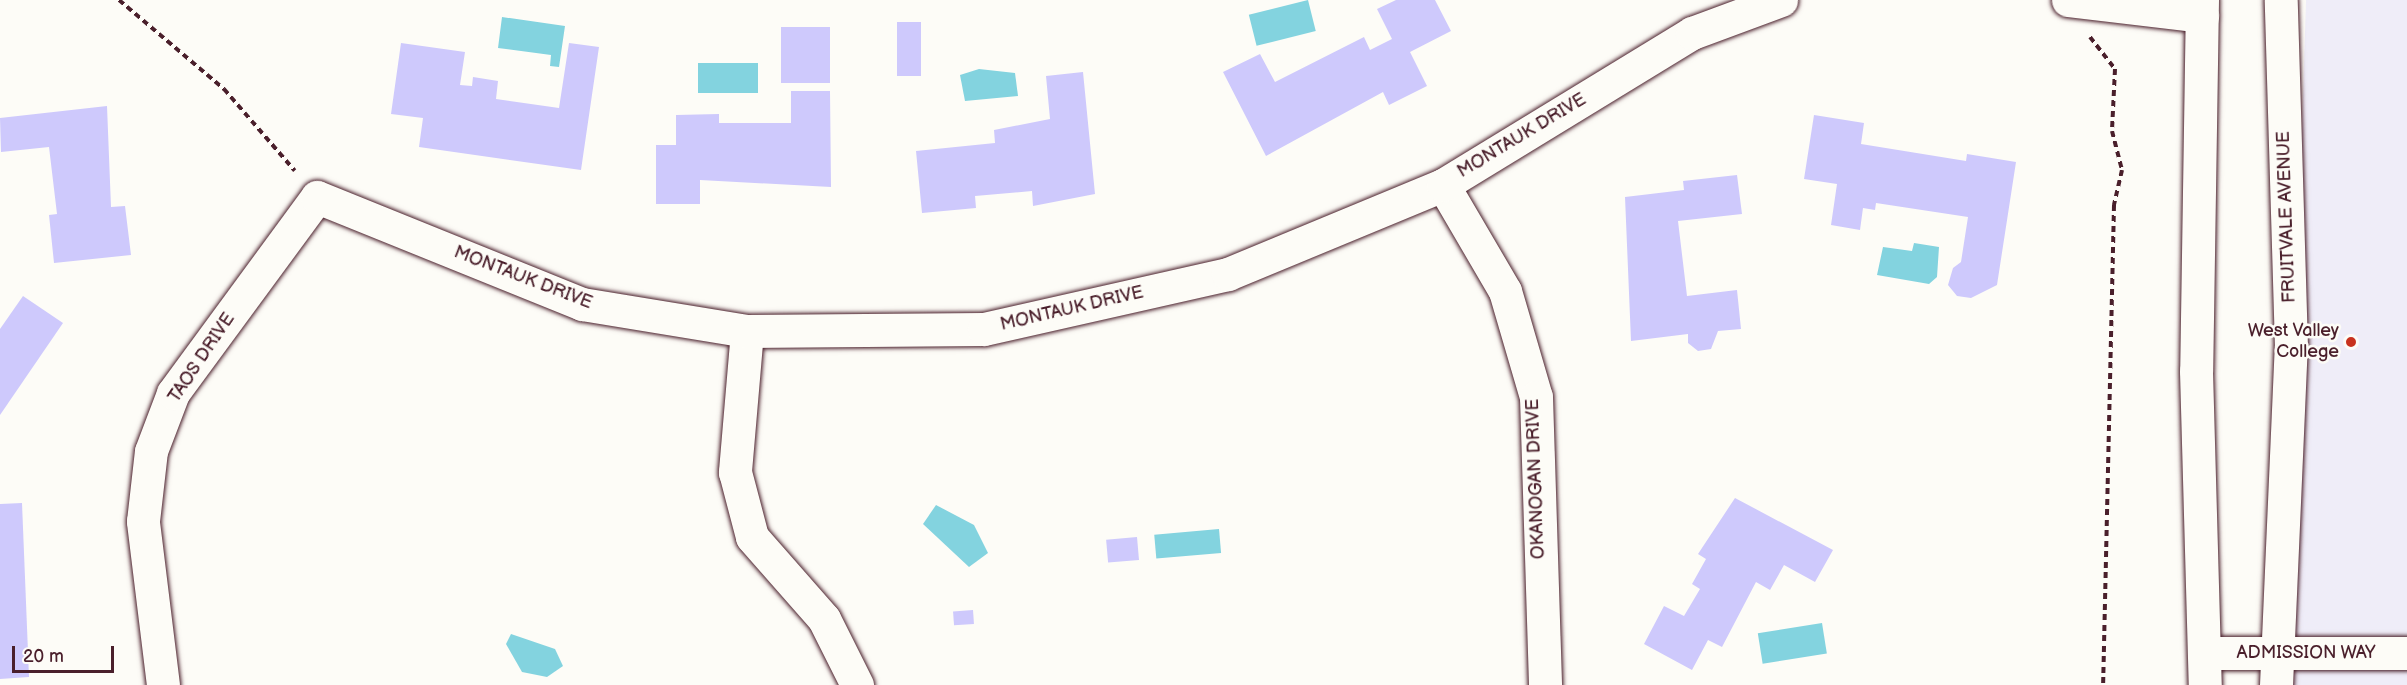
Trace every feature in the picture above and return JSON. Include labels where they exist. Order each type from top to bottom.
[{"type":"street","name":"MONTAUK DRIVE","points":[[317,197],[582,304],[747,331],[984,328],[1228,274],[1443,184],[1692,33],[1781,0]]},
{"type":"street","name":"FRUITVALE AVENUE","points":[[2277,669],[2290,347],[2281,0]]},
{"type":"street","points":[[2082,2],[2202,8],[2196,371],[2205,685]]},
{"type":"street","name":"OKANOGAN DRIVE","points":[[1443,184],[1504,291],[1536,397],[1545,685]]},
{"type":"street","name":"TAOS DRIVE","points":[[163,685],[143,521],[151,451],[173,393],[317,197]]},
{"type":"street","points":[[747,331],[735,472],[753,537],[824,619],[856,685]]},
{"type":"street","name":"ADMISSION WAY","points":[[2204,653],[2277,669],[2407,653]]},
{"type":"path","points":[[119,0],[224,89],[317,197]]},
{"type":"path","points":[[2082,2],[2086,25],[2115,69],[2112,131],[2122,170],[2114,205],[2103,685]]},
{"type":"shaded area","name":"West Valley College","points":[[2306,0],[2407,0],[2407,685],[2285,685]]},
{"type":"water","points":[[1308,0],[1316,31],[1257,46],[1249,15]]},
{"type":"water","points":[[502,17],[565,26],[559,67],[550,66],[551,55],[498,48]]},
{"type":"water","points":[[698,63],[758,63],[758,93],[698,93]]},
{"type":"water","points":[[979,69],[1015,73],[1018,96],[965,101],[960,75]]},
{"type":"water","points":[[1914,243],[1939,247],[1937,277],[1929,284],[1877,275],[1883,247],[1912,251]]},
{"type":"water","points":[[936,505],[974,525],[988,553],[969,567],[923,524]]},
{"type":"water","points":[[1219,529],[1221,553],[1156,559],[1154,535]]},
{"type":"water","points":[[1822,623],[1827,654],[1763,664],[1758,633]]},
{"type":"water","points":[[511,634],[555,649],[563,666],[547,677],[522,672],[506,644]]},
{"type":"building","points":[[1396,0],[1435,0],[1451,31],[1410,52],[1427,86],[1389,105],[1383,92],[1266,156],[1223,72],[1260,54],[1275,82],[1364,37],[1370,50],[1392,39],[1377,9]]},
{"type":"building","points":[[897,22],[921,22],[921,76],[897,76]]},
{"type":"building","points":[[781,27],[830,27],[830,83],[781,83]]},
{"type":"building","points":[[401,43],[465,52],[460,85],[472,86],[473,77],[498,81],[496,99],[559,108],[569,43],[599,47],[581,170],[419,147],[423,118],[391,114]]},
{"type":"building","points":[[1083,72],[1095,194],[1033,206],[1032,191],[975,196],[976,208],[922,213],[916,151],[995,143],[994,130],[1050,119],[1046,76]]},
{"type":"building","points":[[791,91],[830,91],[831,187],[700,180],[700,204],[656,204],[656,145],[676,145],[676,115],[719,114],[719,123],[791,123]]},
{"type":"building","points":[[107,106],[111,207],[125,206],[131,255],[54,263],[49,215],[57,214],[49,147],[1,152],[0,118]]},
{"type":"building","points":[[1814,115],[1864,123],[1861,144],[1966,161],[1967,154],[2016,162],[1997,285],[1971,298],[1957,296],[1948,285],[1953,268],[1961,262],[1968,217],[1876,203],[1875,210],[1863,208],[1860,230],[1831,225],[1837,184],[1804,179]]},
{"type":"building","points":[[1737,175],[1742,214],[1678,221],[1687,296],[1737,290],[1741,329],[1718,331],[1711,349],[1698,351],[1688,343],[1688,334],[1631,341],[1625,197],[1684,190],[1683,181]]},
{"type":"building","points":[[23,296],[63,323],[0,415],[0,329]]},
{"type":"building","points":[[1735,498],[1833,550],[1815,582],[1784,565],[1770,590],[1756,582],[1722,647],[1708,640],[1692,670],[1644,644],[1664,606],[1684,616],[1700,589],[1692,584],[1706,559],[1698,554]]},
{"type":"building","points":[[22,503],[29,677],[0,679],[0,504]]},
{"type":"building","points":[[1137,537],[1139,560],[1108,563],[1106,540]]},
{"type":"building","points":[[973,610],[974,624],[954,625],[953,611]]},
{"type":"place","name":"West Valley College","points":[[2351,342]]}]
